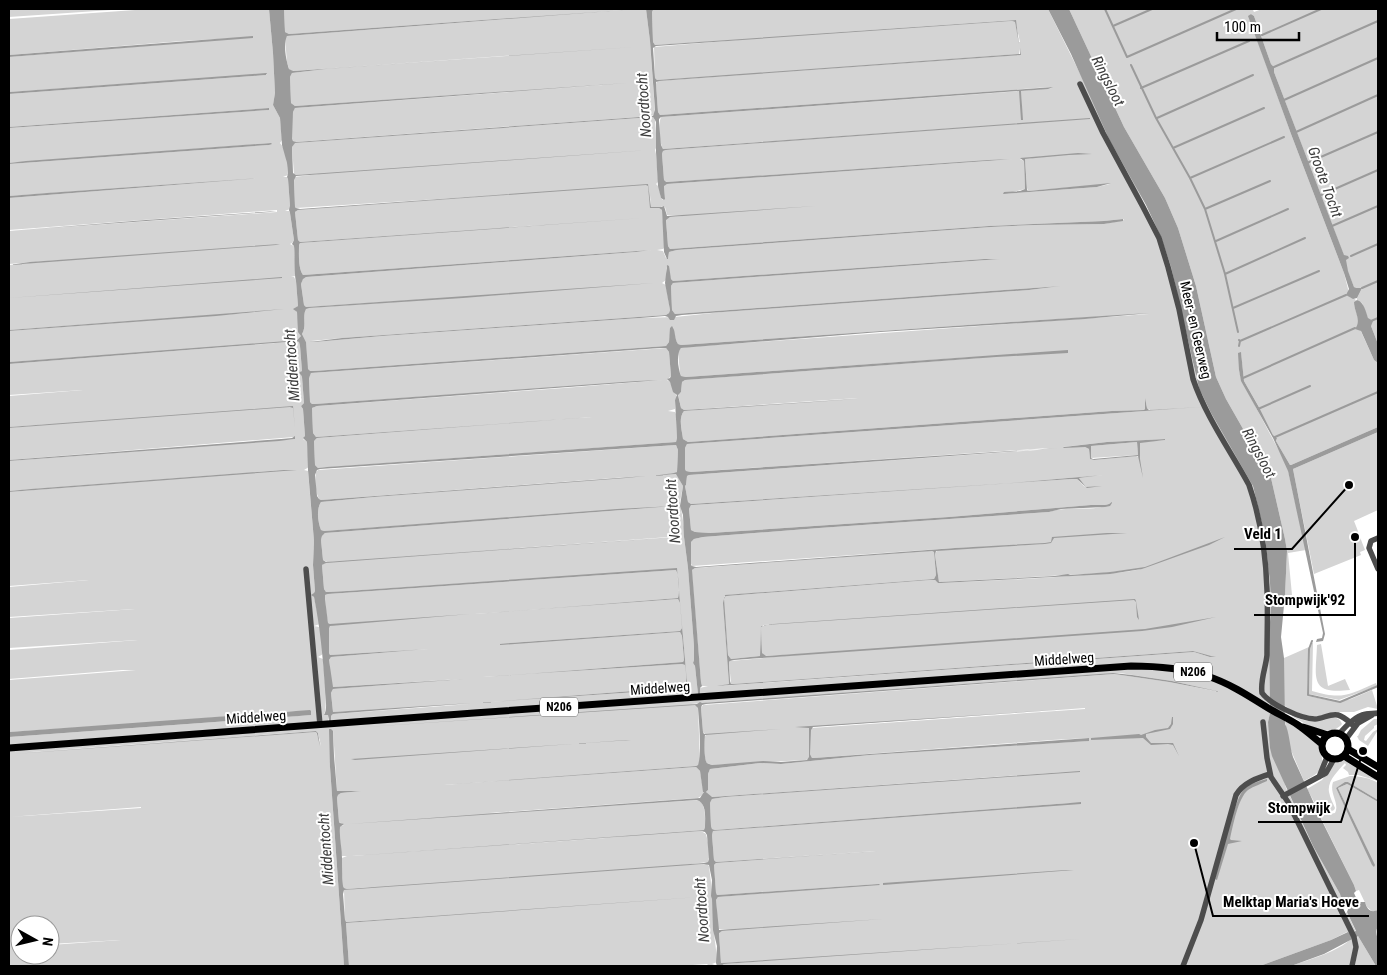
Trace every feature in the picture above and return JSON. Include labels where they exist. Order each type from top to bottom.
[{"type":"main road","name":"Middelweg","points":[[9,748],[1131,666],[1170,668],[1207,676],[1240,691],[1270,708],[1300,726],[1322,744]]},
{"type":"main road","name":"Middelweg","points":[[1300,726],[1328,735]]},
{"type":"main road","name":"N206","points":[[1328,735],[1339,734]]},
{"type":"main road","points":[[1331,758],[1339,759],[1346,753],[1348,745],[1346,739],[1339,734]]},
{"type":"main road","points":[[1322,744],[1328,735]]},
{"type":"main road","name":"N206","points":[[1322,744],[1322,749],[1331,758]]},
{"type":"main road","points":[[1346,753],[1378,767]]},
{"type":"main road","points":[[1346,753],[1378,777]]},
{"type":"street","name":"Meer- en Geerweg","points":[[1080,84],[1103,133],[1159,238],[1170,276],[1197,392],[1251,493],[1262,539],[1267,583],[1266,666],[1261,690],[1270,700],[1295,715],[1315,719],[1335,714],[1344,717],[1352,724]]},
{"type":"street","points":[[1378,538],[1371,541],[1369,548],[1378,569]]},
{"type":"street","points":[[306,569],[320,725]]},
{"type":"street","points":[[1339,734],[1352,724],[1377,714]]},
{"type":"street","points":[[1263,722],[1270,774],[1286,795],[1353,935],[1356,947],[1352,966]]},
{"type":"street","points":[[1346,739],[1352,724]]},
{"type":"street","points":[[1286,795],[1320,777],[1331,758]]},
{"type":"street","points":[[1182,966],[1201,920],[1236,795],[1248,783],[1270,774]]},
{"type":"shaded area","points":[[9,9],[126,9],[9,17]]},
{"type":"shaded area","points":[[149,9],[269,9],[275,93],[273,105],[280,118],[282,140],[280,143],[286,158],[288,175],[283,177],[288,179],[290,209],[285,211],[290,213],[294,240],[290,244],[294,246],[296,273],[295,276],[291,277],[294,277],[296,281],[298,306],[294,309],[297,312],[301,336],[296,341],[299,342],[300,346],[302,371],[299,374],[302,377],[304,403],[301,406],[303,409],[305,436],[303,439],[307,442],[309,467],[304,470],[308,471],[314,541],[315,591],[313,596],[320,624],[314,626],[319,627],[321,633],[323,654],[318,657],[323,659],[326,696],[324,715],[328,715],[328,721],[331,720],[333,714],[471,704],[333,712],[331,693],[333,689],[460,679],[331,686],[329,660],[331,657],[428,649],[330,655],[329,627],[332,625],[328,623],[325,595],[676,570],[678,575],[677,569],[326,592],[324,589],[322,565],[327,562],[323,560],[321,540],[325,533],[674,506],[324,531],[321,530],[318,520],[318,509],[321,502],[641,476],[321,500],[319,499],[316,486],[316,472],[318,470],[676,445],[678,450],[677,472],[660,475],[677,474],[683,486],[680,502],[688,568],[694,646],[693,663],[698,694],[700,688],[708,686],[702,686],[701,682],[692,576],[692,570],[695,568],[924,551],[934,552],[936,575],[934,579],[728,595],[724,597],[930,580],[935,580],[938,583],[1010,580],[1122,572],[1144,568],[1103,573],[939,582],[935,555],[937,550],[1043,544],[955,548],[692,566],[690,561],[691,542],[694,539],[703,537],[1049,512],[1064,509],[1099,508],[1112,503],[949,517],[710,533],[695,532],[691,530],[689,509],[691,505],[1072,479],[1077,479],[1086,487],[1079,478],[1103,475],[1011,483],[691,504],[688,502],[685,486],[687,476],[689,475],[1049,448],[691,472],[685,469],[685,448],[687,444],[1201,407],[1150,410],[1147,408],[1145,398],[1146,409],[1144,410],[688,442],[683,439],[681,428],[681,417],[684,411],[858,398],[684,410],[681,408],[678,394],[681,392],[682,382],[685,380],[980,358],[972,357],[686,377],[681,376],[680,373],[678,352],[681,348],[687,347],[1149,314],[681,345],[678,344],[673,327],[671,327],[669,342],[666,346],[314,371],[309,371],[307,367],[306,342],[302,334],[306,308],[495,295],[306,307],[304,305],[301,284],[303,278],[651,250],[303,275],[299,261],[300,243],[541,225],[300,242],[298,240],[295,212],[298,210],[516,194],[296,208],[294,177],[319,174],[294,174],[292,147],[294,143],[653,117],[655,120],[657,146],[655,150],[658,182],[656,184],[659,187],[663,200],[665,199],[664,185],[667,184],[1014,159],[665,182],[662,154],[666,150],[970,127],[663,149],[659,133],[661,117],[1020,91],[1022,120],[1021,91],[1052,88],[660,115],[658,112],[657,81],[740,75],[657,80],[655,78],[654,47],[738,40],[655,45],[653,42],[652,12],[657,9],[1048,9],[1161,237],[1171,267],[1199,388],[1211,413],[1252,483],[1265,536],[1271,597],[1269,638],[1270,713],[1268,722],[1286,788],[1298,813],[1296,814],[1299,816],[1313,846],[1340,894],[1341,898],[1339,900],[1356,932],[1350,934],[1347,932],[1331,940],[1260,966],[721,966],[724,964],[776,960],[721,963],[719,932],[732,930],[718,929],[716,900],[718,897],[880,884],[717,895],[714,865],[716,863],[876,851],[716,862],[714,860],[713,831],[1081,803],[715,830],[711,826],[710,803],[712,799],[1080,771],[711,797],[706,792],[708,790],[708,774],[710,769],[760,763],[781,764],[870,755],[1088,741],[1088,738],[814,758],[810,754],[809,759],[806,760],[712,765],[707,763],[705,758],[704,737],[706,735],[703,732],[701,708],[703,705],[1114,674],[1220,692],[1172,681],[1120,673],[691,704],[696,705],[698,708],[700,762],[696,766],[444,785],[696,767],[700,771],[704,794],[698,798],[489,813],[700,800],[705,813],[704,830],[635,835],[701,831],[706,834],[709,852],[708,862],[683,865],[707,864],[709,866],[717,962],[712,964],[717,966],[692,966],[707,964],[678,966],[349,966],[346,923],[461,914],[345,922],[344,890],[373,887],[347,889],[343,886],[341,860],[347,856],[342,856],[341,853],[339,828],[344,825],[339,822],[337,798],[341,793],[361,791],[337,791],[333,730],[330,767],[344,966],[9,966],[9,817],[9,737],[311,715],[294,711],[9,732],[9,680],[136,670],[9,679],[9,650],[138,640],[9,648],[9,618],[135,609],[9,617],[9,587],[89,580],[9,586],[9,492],[284,470],[9,491],[9,461],[294,439],[294,437],[9,460],[9,428],[52,424],[9,427],[9,396],[83,390],[9,395],[9,364],[288,342],[9,362],[9,331],[285,310],[9,330],[9,265],[61,260],[9,264],[9,231],[277,212],[277,210],[9,230],[9,198],[274,177],[9,196],[9,164],[269,145],[271,143],[9,163],[9,128],[269,110],[269,108],[9,127],[9,94],[267,74],[9,92],[9,57],[254,37],[9,55],[9,19]],"holes":[[[1015,20],[1020,42],[1015,22],[1012,21],[785,36]],[[1020,49],[1021,54],[767,73],[1019,54]],[[1048,156],[1025,159],[1028,191],[1110,184],[1097,187],[1004,194],[1025,189],[1024,161],[1020,159]],[[650,195],[651,207],[662,206],[665,207],[667,215],[683,216],[666,219],[668,246],[670,249],[989,226],[1124,220],[1104,224],[991,227],[677,250],[669,252],[668,259],[663,251],[657,250],[665,247],[662,210],[650,208]],[[1000,259],[673,283],[671,286],[672,310],[675,314],[1061,286],[675,317],[311,341],[666,315],[670,310],[666,285],[662,283],[666,280],[666,266],[673,281]],[[1165,439],[1140,442],[1139,459],[1136,456],[1094,460],[1090,459],[1089,449],[1085,447],[1063,447],[1107,442]],[[669,537],[675,537],[330,562]],[[679,591],[687,682],[685,688],[476,703],[685,687],[686,676],[685,665],[682,664],[483,677],[683,662],[682,636],[680,632],[500,644],[680,631],[682,628],[678,599],[475,614],[678,598]],[[723,600],[728,655],[731,659],[760,656],[761,626],[764,625],[793,622],[761,627],[762,653],[764,656],[819,653],[730,661],[731,684],[1193,651],[1211,657],[1194,652],[720,686],[729,684]],[[1085,708],[1085,709],[808,727]],[[316,731],[321,746],[316,732],[30,752]],[[141,807],[141,808],[9,817]],[[627,836],[606,838],[352,856]]]},
{"type":"shaded area","points":[[269,9],[284,9],[285,32],[289,34],[636,9],[287,36],[285,43],[286,57],[289,69],[293,71],[634,47],[292,73],[290,77],[291,103],[295,106],[627,83],[295,108],[293,112],[292,139],[296,142],[653,116],[655,110],[646,9],[657,9],[652,12],[653,42],[655,45],[1016,20],[1019,44],[1015,22],[1012,21],[656,46],[653,48],[655,78],[657,80],[1020,54],[1020,48],[1021,55],[659,81],[656,84],[658,112],[660,115],[1053,87],[1021,91],[1023,120],[1021,120],[1019,91],[661,117],[659,122],[663,149],[1090,118],[666,150],[662,154],[664,180],[666,182],[1014,159],[667,184],[664,186],[664,200],[661,198],[658,186],[656,122],[653,117],[295,143],[292,147],[293,173],[296,175],[649,150],[296,176],[294,180],[295,207],[300,209],[648,184],[651,207],[664,206],[667,216],[816,206],[670,217],[666,220],[668,246],[670,249],[989,226],[1123,219],[1123,221],[1104,224],[991,227],[677,250],[669,252],[667,259],[664,252],[662,210],[650,208],[648,186],[646,185],[298,210],[295,212],[298,240],[300,242],[643,218],[300,243],[299,261],[303,275],[651,250],[306,277],[301,284],[304,305],[306,307],[654,283],[309,308],[305,312],[302,334],[306,342],[308,369],[314,371],[666,346],[669,342],[670,328],[672,326],[677,342],[681,345],[1149,313],[681,348],[678,357],[679,369],[681,376],[686,377],[1068,350],[1068,353],[685,380],[682,382],[681,392],[678,395],[681,408],[684,410],[858,399],[684,411],[681,417],[681,428],[683,439],[688,442],[1144,410],[1145,398],[1149,410],[1201,407],[687,444],[685,448],[685,469],[691,472],[1058,448],[689,475],[687,476],[685,486],[688,502],[691,504],[1011,483],[1103,475],[1079,478],[1086,487],[1102,486],[1087,488],[1077,479],[1072,479],[691,505],[689,509],[691,530],[695,532],[710,533],[949,517],[1105,505],[1112,502],[1110,506],[1105,507],[1061,509],[1049,512],[703,537],[694,539],[691,542],[691,565],[696,567],[1045,543],[1051,542],[1052,537],[1127,533],[1054,538],[1051,543],[1045,544],[936,551],[935,555],[939,582],[1055,576],[1145,567],[1225,537],[1209,545],[1142,569],[1110,574],[941,583],[930,580],[725,597],[725,595],[934,579],[936,575],[934,552],[695,568],[692,570],[702,686],[700,694],[698,694],[693,663],[694,646],[683,515],[680,506],[683,486],[676,474],[652,476],[677,472],[678,450],[676,445],[320,469],[317,470],[315,475],[317,496],[321,500],[646,476],[321,502],[318,509],[318,520],[321,530],[324,531],[674,506],[325,533],[321,540],[323,560],[326,562],[675,537],[326,563],[322,565],[324,589],[326,592],[677,568],[678,575],[676,570],[325,595],[328,623],[330,624],[470,614],[330,626],[330,655],[428,649],[331,657],[329,660],[333,687],[464,679],[333,689],[331,693],[333,712],[471,703],[333,714],[331,721],[329,721],[328,715],[324,715],[326,702],[321,642],[314,597],[311,595],[315,591],[314,541],[307,442],[303,438],[305,436],[303,409],[301,406],[304,403],[302,377],[298,373],[302,371],[300,346],[299,342],[296,341],[301,336],[298,332],[297,312],[293,309],[298,306],[294,246],[292,244],[294,240],[289,210],[287,163],[282,145],[280,118],[273,105],[275,93]],"holes":[[[666,348],[669,352],[671,376],[667,379],[673,392],[677,395],[675,400],[676,442],[318,468],[315,465],[314,441],[317,438],[592,417],[316,437],[313,433],[312,408],[317,406],[662,380],[312,404],[310,402],[309,378],[311,373]]]},
{"type":"shaded area","points":[[284,9],[635,9],[289,34],[285,32]]},
{"type":"shaded area","points":[[646,9],[655,113],[652,116],[295,142],[292,140],[292,119],[295,108],[617,84],[295,106],[291,103],[290,77],[292,73],[631,47],[292,71],[289,69],[287,62],[285,39],[287,36]]},
{"type":"shaded area","points":[[1048,9],[1069,9],[1124,127],[1165,198],[1178,228],[1196,286],[1216,377],[1226,399],[1271,478],[1287,551],[1281,637],[1284,658],[1285,724],[1288,730],[1293,757],[1354,885],[1356,891],[1354,893],[1358,902],[1365,902],[1371,911],[1378,910],[1376,932],[1379,947],[1378,966],[1376,966],[1358,936],[1324,954],[1291,966],[1260,966],[1348,932],[1350,934],[1356,931],[1347,912],[1349,907],[1344,897],[1341,898],[1313,846],[1270,748],[1268,722],[1270,713],[1270,583],[1265,536],[1253,486],[1211,413],[1199,388],[1171,267],[1161,237],[1146,205],[1109,139],[1071,54]]},
{"type":"shaded area","points":[[1069,9],[1256,9],[1253,10],[1254,12],[1262,9],[1378,9],[1378,344],[1362,303],[1357,300],[1362,288],[1356,289],[1354,287],[1346,267],[1346,256],[1344,256],[1274,72],[1274,67],[1271,64],[1254,16],[1251,14],[1249,17],[1344,273],[1350,297],[1356,301],[1354,302],[1358,325],[1374,360],[1378,363],[1378,427],[1290,465],[1276,441],[1277,438],[1273,435],[1244,381],[1241,353],[1239,370],[1241,379],[1287,466],[1306,550],[1288,553],[1292,595],[1285,595],[1287,551],[1271,478],[1226,399],[1216,377],[1196,286],[1178,228],[1165,198],[1124,127]]},
{"type":"shaded area","points":[[1251,14],[1254,16],[1271,64],[1274,67],[1274,72],[1344,255],[1349,258],[1346,260],[1354,287],[1362,288],[1357,298],[1353,299],[1346,295],[1349,289],[1344,273],[1248,16]]},
{"type":"shaded area","points":[[253,36],[253,38],[9,57],[9,55]]},
{"type":"shaded area","points":[[267,73],[266,75],[9,94],[9,92]]},
{"type":"shaded area","points":[[269,108],[269,110],[9,128],[9,127]]},
{"type":"shaded area","points":[[271,143],[269,145],[9,164],[26,161]]},
{"type":"shaded area","points":[[1078,153],[1092,154],[1025,159],[1027,190],[1111,183],[1097,187],[1003,194],[1004,192],[1025,189],[1024,161],[1020,158]]},
{"type":"shaded area","points":[[274,177],[9,198],[9,196]]},
{"type":"shaded area","points":[[277,211],[270,212],[9,231],[146,220]]},
{"type":"shaded area","points":[[280,244],[276,245],[9,265],[30,262]]},
{"type":"shaded area","points":[[1000,259],[673,283],[671,286],[672,310],[675,314],[1061,286],[1029,290],[682,315],[676,316],[674,320],[670,320],[665,316],[310,342],[342,338],[666,315],[670,310],[665,283],[667,265],[669,266],[673,281]]},
{"type":"shaded area","points":[[282,277],[282,278],[9,298]]},
{"type":"shaded area","points":[[1357,300],[1363,305],[1368,318],[1373,321],[1371,326],[1378,344],[1378,363],[1374,360],[1361,331],[1355,329],[1358,319],[1354,302]]},
{"type":"shaded area","points":[[284,309],[216,316],[9,331],[9,330]]},
{"type":"shaded area","points":[[287,342],[9,364],[9,362]]},
{"type":"shaded area","points":[[666,348],[669,352],[671,376],[667,380],[670,382],[677,397],[675,409],[668,411],[675,412],[676,414],[676,442],[318,468],[315,465],[314,441],[317,438],[592,417],[316,437],[313,433],[312,408],[317,406],[662,380],[312,404],[310,402],[309,377],[311,373]]},
{"type":"shaded area","points":[[1241,352],[1244,381],[1273,435],[1277,438],[1276,441],[1290,465],[1378,427],[1378,432],[1293,469],[1325,634],[1323,641],[1316,642],[1317,639],[1322,638],[1323,633],[1288,471],[1273,438],[1241,381],[1238,353]]},
{"type":"shaded area","points":[[293,406],[295,428],[293,408],[290,407],[9,428],[9,427]]},
{"type":"shaded area","points":[[1378,432],[1378,510],[1354,521],[1365,550],[1360,552],[1361,555],[1314,574],[1293,469]]},
{"type":"shaded area","points":[[295,436],[295,439],[279,441],[9,461],[281,439]]},
{"type":"shaded area","points":[[1165,439],[1140,443],[1143,478],[1138,456],[1094,460],[1090,459],[1089,449],[1085,447],[1063,448],[1107,442]],"holes":[[[1137,442],[1138,455],[1093,459],[1091,458],[1091,446]]]},
{"type":"shaded area","points":[[1137,442],[1138,455],[1091,458],[1091,446]]},
{"type":"shaded area","points":[[297,470],[9,492],[31,489]]},
{"type":"shaded area","points":[[679,590],[687,682],[685,688],[476,703],[685,687],[685,665],[682,664],[483,677],[683,662],[682,636],[680,632],[500,645],[680,631],[682,628],[678,599],[475,614],[678,598]]},
{"type":"shaded area","points":[[724,599],[728,655],[731,659],[760,656],[761,626],[764,626],[761,627],[762,653],[766,656],[1145,629],[1216,617],[1172,627],[1142,631],[734,660],[729,662],[731,684],[1193,651],[1216,656],[1210,657],[1194,652],[717,686],[729,684]]},
{"type":"shaded area","points":[[1135,599],[1139,620],[1134,600],[768,625]]},
{"type":"shaded area","points":[[1312,643],[1312,691],[1338,696],[1376,683],[1377,686],[1339,700],[1309,694],[1310,649]]},
{"type":"shaded area","points":[[1321,644],[1328,686],[1345,679],[1350,690],[1327,690],[1317,681],[1317,645]]},
{"type":"shaded area","points":[[1309,647],[1307,696],[1339,702],[1372,690],[1378,709],[1368,707],[1354,712],[1336,712],[1320,716],[1310,716],[1291,710],[1284,705],[1284,658]]},
{"type":"shaded area","points":[[1113,673],[1172,681],[1221,692],[1114,674],[706,704],[702,705],[701,708],[704,734],[781,729],[705,735],[705,758],[707,763],[712,765],[807,760],[809,757],[809,728],[795,727],[1086,708],[813,727],[811,730],[810,754],[812,758],[1089,738],[1089,741],[870,755],[781,764],[760,763],[710,769],[708,774],[708,790],[706,792],[712,797],[1080,771],[712,799],[710,803],[711,826],[715,830],[1081,802],[1081,804],[713,831],[714,860],[716,862],[878,851],[716,863],[714,865],[717,895],[880,885],[718,897],[716,900],[719,930],[883,919],[722,931],[719,933],[721,963],[1080,939],[717,966],[717,946],[713,930],[711,896],[712,880],[709,865],[704,864],[344,890],[346,922],[699,897],[346,923],[349,966],[344,966],[329,729],[333,731],[337,791],[361,791],[341,793],[337,798],[339,822],[344,824],[340,827],[340,835],[343,886],[347,889],[704,863],[708,862],[709,859],[707,835],[701,831],[352,856],[704,830],[705,811],[702,804],[697,800],[349,824],[700,798],[704,792],[700,771],[696,767],[443,785],[696,766],[699,760],[700,746],[698,708],[695,705],[351,728]]},
{"type":"shaded area","points":[[310,710],[311,715],[9,737],[9,732]]},
{"type":"shaded area","points":[[1291,716],[1310,721],[1332,717],[1340,720],[1342,724],[1336,729],[1316,729]]},
{"type":"shaded area","points":[[1172,717],[1173,724],[1170,729],[1146,734],[1146,737],[1151,743],[1173,743],[1179,756],[1173,745],[1151,745],[1143,738],[1091,740],[1091,738],[1141,735],[1168,728]]},
{"type":"shaded area","points":[[1374,719],[1378,719],[1378,724],[1365,736],[1364,740],[1366,741],[1373,732],[1378,730],[1368,746],[1359,740],[1357,736]]},
{"type":"shaded area","points":[[1285,722],[1311,737],[1317,743],[1322,756],[1322,766],[1318,772],[1304,781],[1290,748]]},
{"type":"shaded area","points":[[316,731],[320,746],[316,732],[14,754]]},
{"type":"shaded area","points":[[569,744],[355,760],[351,759]]},
{"type":"shaded area","points":[[1339,761],[1347,761],[1378,781],[1358,775],[1349,775],[1343,768],[1346,765],[1345,763],[1330,784],[1329,794],[1335,808],[1330,812],[1322,805],[1316,805],[1307,789],[1322,780],[1334,764]]},
{"type":"shaded area","points":[[1350,776],[1365,778],[1378,783],[1378,800],[1348,782],[1336,788],[1375,866],[1338,788],[1347,784],[1378,802],[1378,910],[1373,912],[1367,907],[1359,890],[1356,891],[1316,808],[1322,807],[1329,814],[1335,813],[1336,806],[1332,791],[1333,782]]},
{"type":"shaded area","points":[[1267,779],[1267,781],[1248,790],[1241,799],[1230,839],[1242,841],[1228,844],[1217,880],[1215,879],[1232,816],[1241,794],[1250,785]]},
{"type":"shaded area","points":[[1345,782],[1378,800],[1378,802],[1347,784],[1338,788],[1375,865],[1374,867],[1336,788]]},
{"type":"shaded area","points":[[1074,870],[883,885],[883,883]]},
{"type":"shaded area","points":[[1357,936],[1376,966],[1355,966],[1358,947]]},
{"type":"shaded area","points":[[1352,938],[1354,945],[1350,966],[1291,966],[1332,951]]},
{"type":"waterway","points":[[1105,9],[1127,57]]},
{"type":"waterway","points":[[1113,26],[1152,9]]},
{"type":"waterway","points":[[1127,57],[1236,9]]},
{"type":"waterway","points":[[1262,35],[1321,9]]},
{"type":"waterway","points":[[1274,67],[1378,21]]},
{"type":"waterway","points":[[1141,88],[1249,41]]},
{"type":"waterway","points":[[1284,100],[1378,58]]},
{"type":"waterway","points":[[1131,65],[1156,118],[1205,209],[1225,274],[1238,332]]},
{"type":"waterway","points":[[1157,118],[1253,75]]},
{"type":"waterway","points":[[1296,132],[1378,95]]},
{"type":"waterway","points":[[1173,148],[1264,108]]},
{"type":"waterway","name":"Groote Tocht","points":[[1307,163],[1378,132]]},
{"type":"waterway","points":[[1190,178],[1284,137]]},
{"type":"waterway","name":"Groote Tocht","points":[[1321,195],[1378,170]]},
{"type":"waterway","points":[[1205,209],[1270,181]]},
{"type":"waterway","name":"Groote Tocht","points":[[1332,226],[1378,206]]},
{"type":"waterway","points":[[1216,241],[1288,209]]},
{"type":"waterway","points":[[1225,274],[1305,238]]},
{"type":"waterway","points":[[1351,256],[1378,244]]},
{"type":"waterway","points":[[1233,308],[1319,271]]},
{"type":"waterway","points":[[1362,288],[1378,281]]},
{"type":"waterway","points":[[1240,341],[1346,295]]},
{"type":"waterway","points":[[1371,321],[1378,318]]},
{"type":"waterway","points":[[1243,378],[1355,328]]},
{"type":"waterway","points":[[1239,340],[1239,346]]},
{"type":"waterway","points":[[1258,409],[1310,386]]},
{"type":"waterway","points":[[1275,437],[1378,392]]},
{"type":"waterway","points":[[1312,641],[1309,649],[1308,695],[1340,702],[1378,686]]},
{"type":"place","name":"Veld 1","points":[[1349,485]]},
{"type":"place","name":"Stompwijk'92","points":[[1355,537]]},
{"type":"place","name":"Stompwijk","points":[[1363,751]]},
{"type":"place","name":"Melktap Maria's Hoeve","points":[[1194,843]]},
{"type":"water label","name":"Ringsloot","points":[[1108,81]]},
{"type":"water label","name":"Noordtocht","points":[[644,105]]},
{"type":"water label","name":"Middentocht","points":[[292,365]]},
{"type":"water label","name":"Ringsloot","points":[[1259,453]]},
{"type":"water label","name":"Noordtocht","points":[[673,511]]},
{"type":"water label","name":"Middentocht","points":[[326,849]]},
{"type":"water label","name":"Noordtocht","points":[[702,910]]}]
